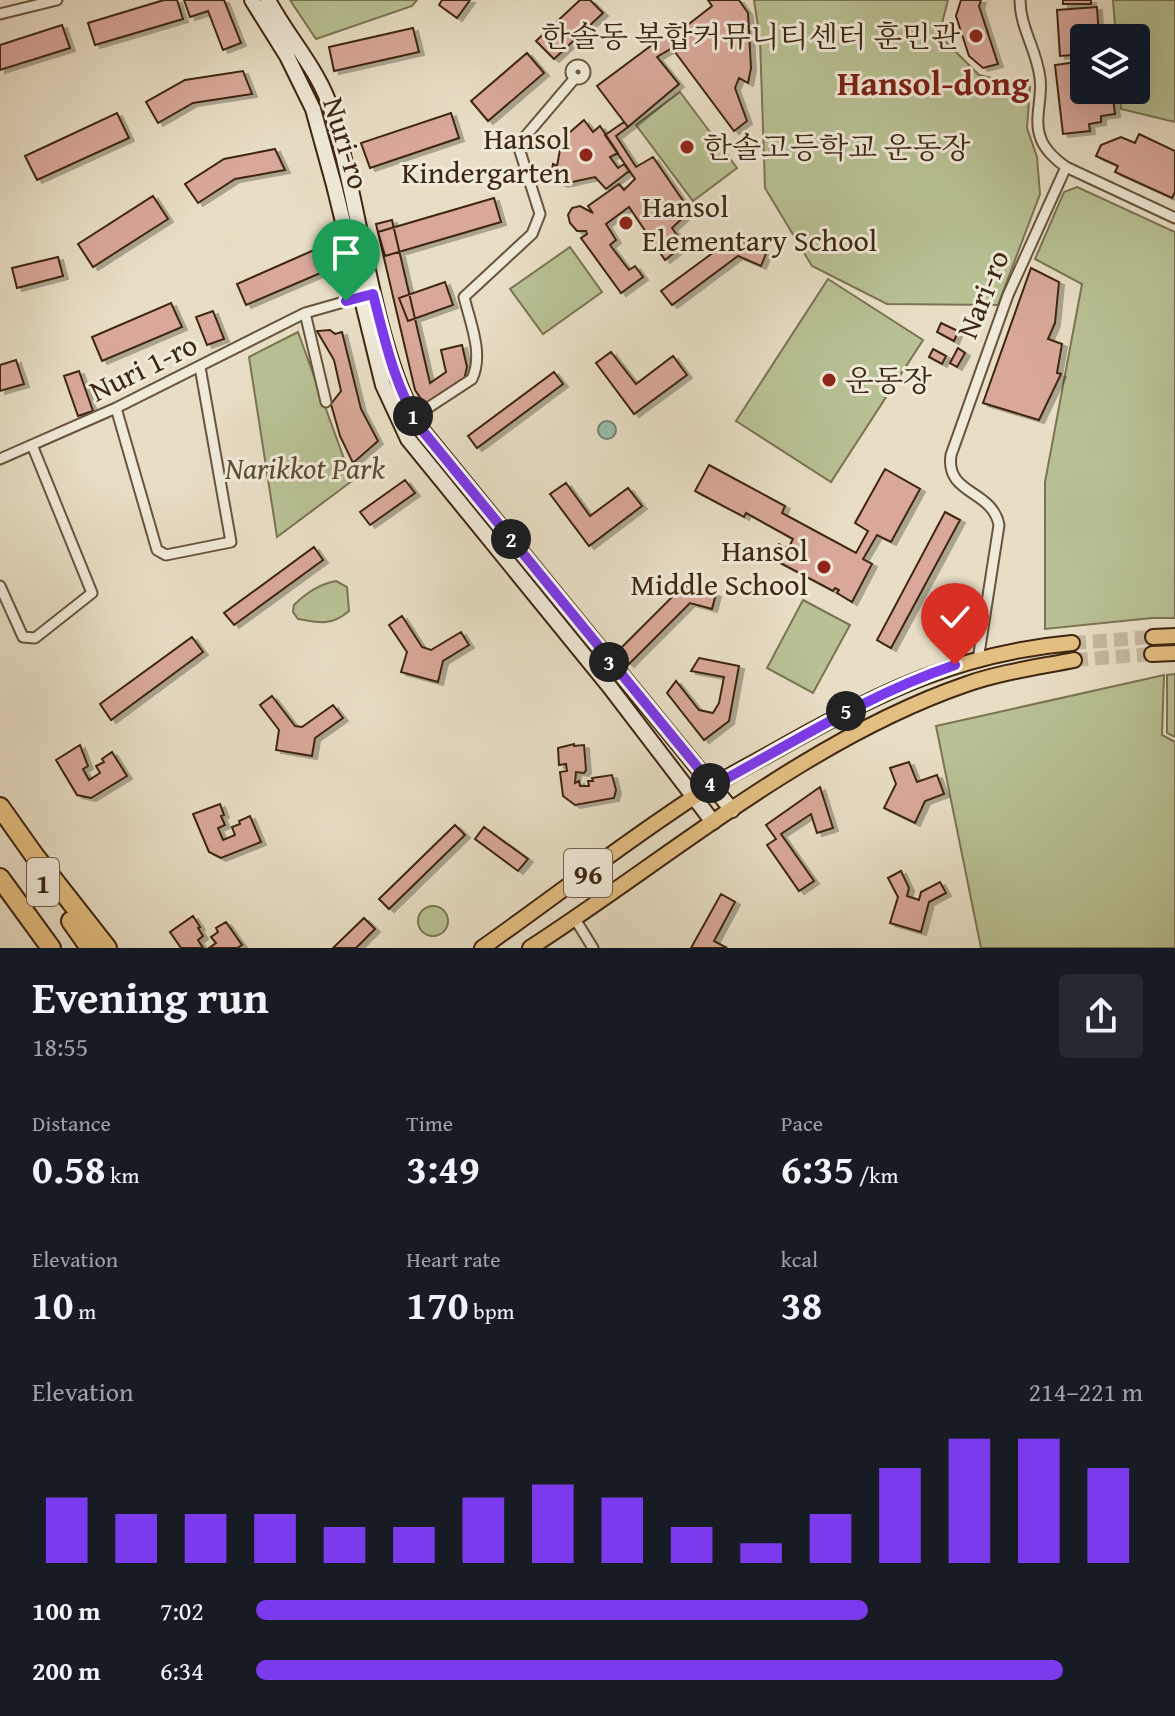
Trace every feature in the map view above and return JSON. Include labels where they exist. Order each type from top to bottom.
[{"type":"highway","points":[[0,807],[107,948]]},
{"type":"highway","name":"1","points":[[0,814],[37,875],[90,948]]},
{"type":"highway","name":"1","points":[[0,878],[51,948]]},
{"type":"highway","points":[[0,891],[38,948]]},
{"type":"main road","points":[[1153,637],[1175,636]]},
{"type":"main road","name":"96","points":[[482,948],[694,798],[844,712],[955,665],[1026,649],[1072,643]]},
{"type":"main road","points":[[1152,654],[1175,653]]},
{"type":"main road","name":"96","points":[[530,948],[713,822],[852,734],[968,684],[1074,660]]},
{"type":"street","points":[[0,14],[57,0]]},
{"type":"street","name":"Nuri-ro","points":[[252,0],[287,56],[313,109],[367,295],[396,378],[414,417],[732,810]]},
{"type":"street","name":"Nuri-ro","points":[[268,0],[313,71],[332,111],[383,385],[408,439],[608,685],[713,822]]},
{"type":"street","points":[[1020,0],[1022,25],[1041,80],[1038,121],[1041,140],[1066,167],[1175,218]]},
{"type":"street","points":[[414,417],[472,379],[477,369],[478,357],[464,297],[532,234],[540,214],[518,145],[575,78]]},
{"type":"street","name":"Nari-ro","points":[[978,660],[999,525],[997,514],[990,504],[951,475],[951,455],[1008,295],[1066,167]]},
{"type":"street","name":"Nuri 1-ro","points":[[0,459],[116,408],[305,313],[367,295]]},
{"type":"street","points":[[305,313],[326,402]]},
{"type":"street","points":[[116,408],[157,550],[166,555],[231,542],[200,367]]},
{"type":"street","points":[[0,586],[23,637],[35,638],[92,593],[32,445]]},
{"type":"street","points":[[575,919],[593,948]]},
{"type":"green space","points":[[290,0],[417,0],[412,6],[316,39]]},
{"type":"green space","points":[[754,0],[948,0],[939,35],[979,75],[1030,87],[1027,128],[1037,157],[1040,194],[998,305],[887,304],[812,266],[765,188],[760,39]]},
{"type":"green space","points":[[1113,0],[1175,0],[1175,122],[1121,109],[1121,104],[1150,104],[1150,24],[1115,24]]},
{"type":"green space","name":"한솔고등학교 운동장","points":[[680,92],[737,168],[693,201],[636,125]]},
{"type":"green space","points":[[1077,187],[1175,232],[1175,618],[1045,629],[1045,482],[1082,284],[1035,259],[1064,192]]},
{"type":"green space","points":[[570,247],[602,292],[543,334],[510,289]]},
{"type":"green space","name":"운동장","points":[[828,279],[923,340],[831,482],[736,421]]},
{"type":"green space","name":"Narikkot Park","points":[[298,332],[352,481],[277,537],[249,357]]},
{"type":"green space","points":[[336,581],[347,587],[349,611],[325,622],[298,619],[293,612],[294,605],[313,590]]},
{"type":"green space","points":[[803,600],[850,625],[813,693],[767,668]]},
{"type":"green space","points":[[1175,674],[1175,737],[1167,733],[1167,675]]},
{"type":"green space","points":[[1164,675],[1162,735],[1175,742],[1175,948],[981,948],[936,726]]},
{"type":"green space","points":[[433,906],[444,910],[448,921],[444,932],[433,936],[422,932],[418,921],[422,910]]},
{"type":"shaded area","points":[[603,421],[611,421],[616,430],[614,437],[603,439],[598,434],[598,426]]},
{"type":"building","points":[[164,0],[177,0],[183,19],[95,45],[88,23]]},
{"type":"building","points":[[184,0],[224,0],[241,43],[223,50],[208,11],[190,17]]},
{"type":"building","points":[[442,0],[470,0],[457,18],[439,5]]},
{"type":"building","points":[[580,0],[590,0],[603,13],[554,59],[536,41]]},
{"type":"building","points":[[708,0],[739,0],[748,13],[751,68],[748,83],[739,78],[735,88],[747,121],[734,131],[672,48],[657,57],[679,84],[628,127],[597,86],[672,30],[676,34],[712,6]]},
{"type":"building","name":"한솔동 복합커뮤니티센터 훈민관","points":[[961,0],[981,0],[979,6],[998,64],[983,68],[969,56],[956,16]]},
{"type":"building","points":[[1063,0],[1091,0],[1091,4],[1063,4]]},
{"type":"building","points":[[1097,7],[1098,24],[1070,24],[1070,55],[1060,56],[1057,10]]},
{"type":"building","points":[[62,25],[70,48],[0,70],[0,45]]},
{"type":"building","points":[[413,28],[419,52],[334,71],[329,47]]},
{"type":"building","points":[[527,53],[544,73],[488,121],[471,101]]},
{"type":"building","points":[[1070,63],[1070,104],[1114,104],[1115,114],[1101,116],[1101,122],[1089,124],[1090,131],[1063,134],[1055,65]]},
{"type":"building","points":[[243,71],[252,94],[193,103],[158,123],[146,102],[185,80]]},
{"type":"building","points":[[117,113],[129,138],[37,180],[25,156]]},
{"type":"building","points":[[451,113],[459,138],[370,168],[361,143]]},
{"type":"building","name":"Hansol Kindergarten","points":[[584,120],[593,132],[600,126],[618,153],[610,157],[618,168],[624,164],[629,171],[606,189],[595,177],[563,184],[550,179],[553,164],[557,166],[562,139]]},
{"type":"building","points":[[624,122],[628,127],[616,136],[636,167],[653,157],[690,211],[672,228],[684,245],[665,260],[629,207],[606,224],[616,240],[610,245],[629,270],[635,266],[643,277],[621,293],[581,238],[587,234],[586,231],[577,231],[568,215],[572,208],[580,206],[593,213],[588,206],[619,184],[624,190],[635,179],[605,135]]},
{"type":"building","points":[[1139,134],[1175,151],[1175,192],[1172,198],[1115,172],[1118,166],[1096,156],[1101,145],[1121,137],[1135,143]]},
{"type":"building","points":[[275,149],[285,170],[235,179],[198,203],[185,184],[224,159]]},
{"type":"building","points":[[153,196],[168,219],[93,267],[78,244]]},
{"type":"building","points":[[494,198],[501,222],[385,256],[378,232]]},
{"type":"building","points":[[392,220],[430,383],[446,372],[441,350],[462,345],[467,367],[464,380],[426,406],[415,390],[376,224]]},
{"type":"building","points":[[740,240],[767,251],[761,266],[738,256],[672,305],[661,291],[729,241]]},
{"type":"building","points":[[314,250],[323,272],[246,305],[237,284]]},
{"type":"building","points":[[58,257],[63,276],[17,288],[12,268]]},
{"type":"building","points":[[1031,268],[1059,282],[1055,323],[1048,339],[1062,344],[1057,373],[1061,374],[1039,420],[983,403]]},
{"type":"building","points":[[445,282],[453,305],[408,321],[399,298]]},
{"type":"building","points":[[171,303],[182,327],[102,361],[92,337]]},
{"type":"building","points":[[213,311],[224,339],[207,345],[196,317]]},
{"type":"building","points":[[941,323],[958,331],[954,341],[937,332]]},
{"type":"building","points":[[330,330],[335,334],[342,332],[361,409],[378,441],[353,463],[340,436],[331,404],[341,391],[334,360],[317,331]]},
{"type":"building","points":[[958,348],[965,353],[957,367],[950,363]]},
{"type":"building","points":[[933,349],[946,356],[942,364],[929,357]]},
{"type":"building","points":[[611,352],[636,384],[673,356],[687,375],[634,414],[596,363]]},
{"type":"building","points":[[16,360],[24,384],[0,391],[0,365]]},
{"type":"building","points":[[79,371],[93,411],[78,416],[64,376]]},
{"type":"building","points":[[554,372],[563,384],[477,448],[468,436]]},
{"type":"building","points":[[709,465],[785,506],[782,513],[856,553],[868,531],[855,523],[885,469],[920,489],[891,542],[877,535],[863,559],[872,564],[852,602],[837,593],[839,590],[835,588],[833,591],[771,558],[779,544],[788,549],[793,539],[746,513],[744,517],[695,491]]},
{"type":"building","points":[[405,480],[415,493],[370,525],[360,512]]},
{"type":"building","points":[[566,483],[590,516],[628,488],[642,506],[589,546],[550,494]]},
{"type":"building","points":[[945,512],[960,520],[891,648],[877,640]]},
{"type":"building","points":[[314,547],[323,560],[234,625],[224,613]]},
{"type":"building","points":[[688,586],[716,594],[712,609],[690,603],[629,664],[617,652],[680,589]]},
{"type":"building","points":[[402,616],[422,647],[431,650],[461,632],[469,645],[443,661],[438,682],[401,672],[407,652],[389,625]]},
{"type":"building","points":[[192,637],[203,652],[111,720],[100,704]]},
{"type":"building","points":[[699,658],[739,666],[729,721],[704,740],[667,693],[676,681],[699,710],[713,713],[719,703],[724,677],[691,671]]},
{"type":"building","points":[[272,696],[295,726],[302,727],[333,705],[343,718],[315,738],[312,756],[276,750],[279,730],[260,705]]},
{"type":"building","points":[[80,745],[88,766],[83,769],[89,780],[100,773],[96,766],[112,752],[127,776],[91,798],[77,795],[56,760]]},
{"type":"building","points":[[584,745],[586,770],[584,773],[576,772],[575,783],[579,781],[580,786],[589,786],[588,781],[593,781],[592,778],[612,775],[616,790],[614,798],[575,805],[563,796],[560,772],[567,771],[566,764],[559,765],[558,748]]},
{"type":"building","points":[[909,762],[917,782],[937,775],[944,794],[925,801],[915,823],[884,808],[896,784],[890,768]]},
{"type":"building","points":[[820,787],[833,828],[817,833],[811,814],[781,834],[814,881],[799,891],[767,845],[776,839],[766,825]]},
{"type":"building","points":[[220,804],[225,825],[218,828],[223,840],[235,835],[232,827],[250,816],[261,842],[221,858],[209,852],[193,814]]},
{"type":"building","points":[[455,825],[465,835],[389,909],[379,899]]},
{"type":"building","points":[[484,827],[528,859],[518,871],[475,839]]},
{"type":"building","points":[[901,871],[909,888],[907,896],[919,900],[921,892],[940,882],[946,893],[929,902],[921,932],[890,923],[898,897],[888,878]]},
{"type":"building","points":[[721,894],[735,902],[714,941],[727,948],[691,948]]},
{"type":"building","points":[[193,916],[203,936],[198,940],[203,948],[181,948],[170,932]]},
{"type":"building","points":[[364,918],[375,929],[356,948],[333,948]]},
{"type":"building","points":[[226,922],[242,945],[237,948],[209,948],[216,943],[211,937],[218,932],[216,928]]},
{"type":"tunnel","points":[[1072,643],[1153,637]]},
{"type":"tunnel","points":[[1074,660],[1152,654]]},
{"type":"place","name":"한솔동 복합커뮤니티센터 훈민관","points":[[976,36]]},
{"type":"place","name":"한솔고등학교 운동장","points":[[687,147]]},
{"type":"place","name":"Hansol Kindergarten","points":[[586,155]]},
{"type":"place","name":"Hansol Elementary School","points":[[626,223]]},
{"type":"place","name":"운동장","points":[[829,380]]},
{"type":"place","name":"Hansol Middle School","points":[[824,567]]},
{"type":"district","name":"Hansol-dong","points":[[933,82]]},
{"type":"route","points":[[346,301],[373,294],[396,378],[407,406],[422,430],[713,786],[844,712],[916,678],[955,665]]}]
